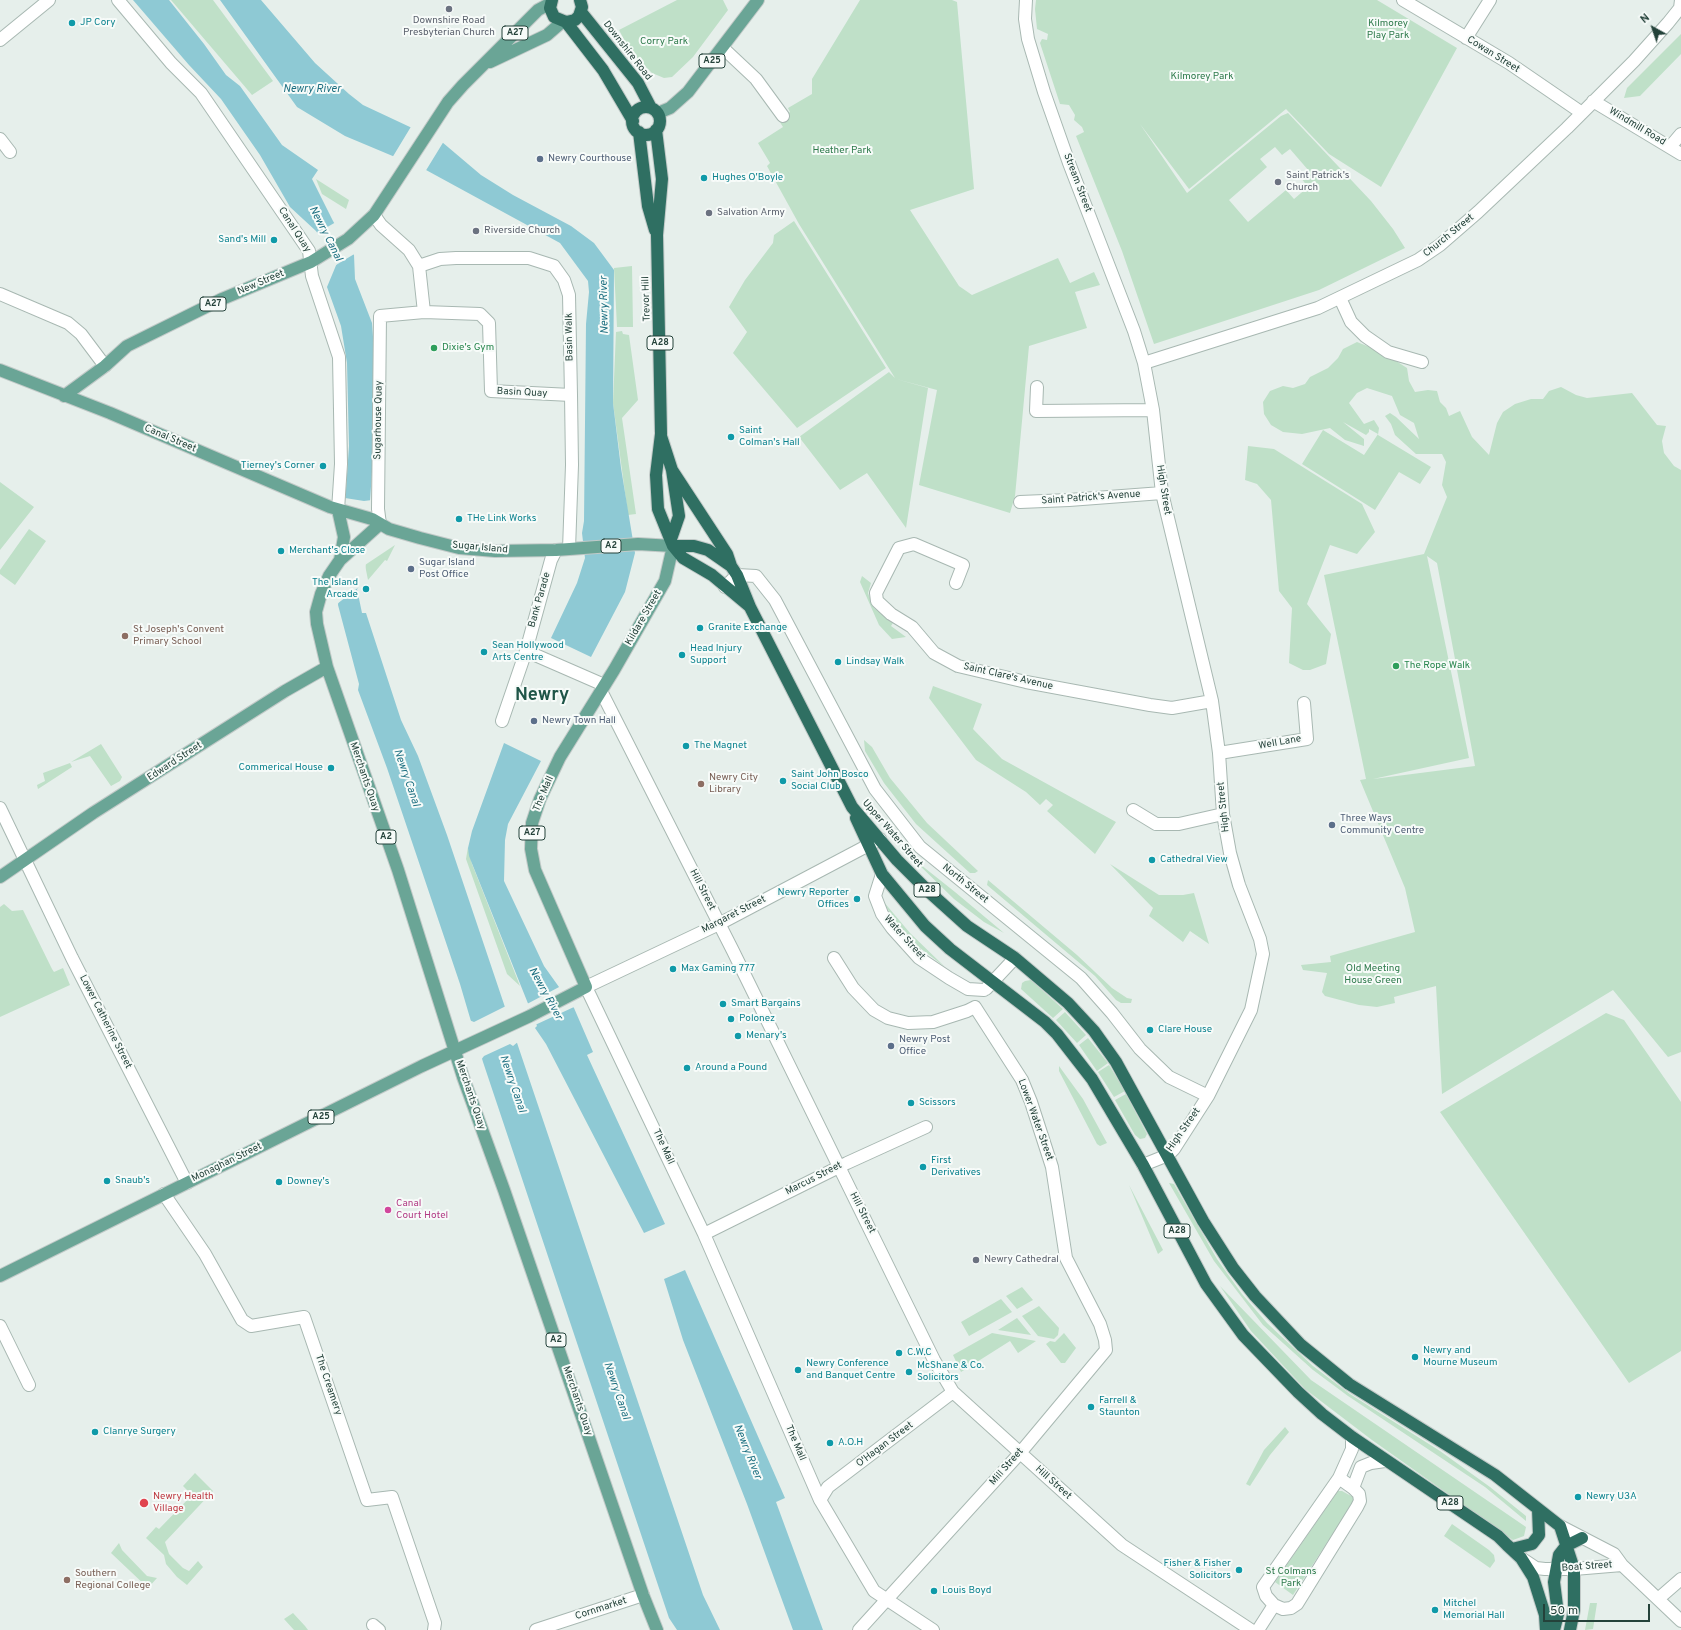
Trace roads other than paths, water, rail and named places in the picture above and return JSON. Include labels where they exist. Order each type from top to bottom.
[{"type":"highway","name":"A28","points":[[552,1],[552,13],[554,17],[564,22],[603,70],[633,121],[634,126],[639,132]]},
{"type":"highway","name":"Downshire Road","points":[[564,22],[575,20],[580,6]]},
{"type":"highway","name":"Downshire Road","points":[[580,6],[638,83],[654,110]]},
{"type":"highway","points":[[633,121],[633,116],[639,109],[654,110]]},
{"type":"highway","name":"A28","points":[[654,110],[660,122],[656,130]]},
{"type":"highway","points":[[639,132],[648,134],[656,130]]},
{"type":"highway","name":"Trevor Hill","points":[[656,130],[662,179],[657,235],[661,434],[656,475],[658,509],[672,542]]},
{"type":"highway","name":"Trevor Hill","points":[[639,132],[648,206],[657,235]]},
{"type":"highway","name":"Trevor Hill","points":[[661,434],[672,470],[679,516],[672,542]]},
{"type":"highway","name":"A28","points":[[672,470],[727,554],[734,570]]},
{"type":"highway","points":[[672,542],[708,550],[734,570]]},
{"type":"highway","name":"Upper Water Street","points":[[672,542],[683,558],[712,575],[750,607]]},
{"type":"highway","name":"Upper Water Street","points":[[734,570],[750,607],[852,807],[880,840],[927,890],[967,926],[1015,958],[1068,1003],[1094,1031],[1116,1062],[1168,1155]]},
{"type":"highway","name":"A28","points":[[852,807],[882,874],[925,926],[950,949],[1030,1009],[1057,1034],[1103,1096],[1143,1165],[1206,1284],[1243,1335],[1298,1392],[1352,1437],[1385,1461],[1498,1536],[1521,1558],[1537,1586],[1545,1615],[1546,1630]]},
{"type":"highway","name":"A28","points":[[1168,1155],[1203,1222],[1233,1268],[1255,1296],[1301,1345],[1349,1384],[1495,1475],[1560,1526]]},
{"type":"highway","points":[[1512,1550],[1532,1544],[1539,1535],[1538,1509]]},
{"type":"highway","points":[[1560,1526],[1574,1569],[1574,1610],[1570,1630]]},
{"type":"highway","points":[[1554,1630],[1558,1614],[1554,1582],[1559,1554],[1566,1546],[1582,1538]]},
{"type":"main road","name":"A25","points":[[654,110],[670,108],[688,92],[723,48],[758,0]]},
{"type":"main road","name":"A27","points":[[482,66],[538,10],[552,1]]},
{"type":"main road","name":"A27","points":[[482,66],[547,35],[564,22]]},
{"type":"main road","name":"New Street","points":[[64,396],[105,366],[127,346],[222,300],[311,262],[328,253],[348,239],[374,215],[448,102],[482,66]]},
{"type":"main road","name":"Canal Street","points":[[0,370],[110,413],[341,515]]},
{"type":"main road","name":"Sugar Island","points":[[341,515],[376,521],[390,529],[459,548],[495,551],[574,549]]},
{"type":"main road","name":"Merchants Quay","points":[[340,560],[344,537],[341,515]]},
{"type":"main road","name":"Merchants Quay","points":[[376,521],[369,534],[340,560],[329,576],[321,594],[316,612],[317,624],[327,667],[398,870],[455,1050],[656,1630]]},
{"type":"main road","name":"A2","points":[[574,549],[672,542]]},
{"type":"main road","name":"Kildare Street","points":[[602,688],[614,670],[665,581],[672,542]]},
{"type":"main road","name":"Edward Street","points":[[0,877],[93,813],[285,691],[327,667]]},
{"type":"main road","name":"The Mall","points":[[586,987],[534,870],[531,848],[532,823],[540,799],[560,757],[602,688]]},
{"type":"main road","name":"Monaghan Street","points":[[0,1276],[455,1050],[530,1016],[586,987]]},
{"type":"street","points":[[0,40],[49,0]]},
{"type":"street","name":"Canal Quay","points":[[118,0],[171,63],[201,93],[309,251],[312,276],[339,357],[341,515]]},
{"type":"street","name":"Stream Street","points":[[1026,0],[1024,19],[1028,39],[1044,92],[1069,163],[1134,331],[1144,363]]},
{"type":"street","name":"Cowan Street","points":[[1402,0],[1509,63],[1582,112]]},
{"type":"street","points":[[1466,38],[1490,0]]},
{"type":"street","name":"Church Street","points":[[1144,363],[1318,308],[1418,260],[1440,245],[1525,169],[1634,61],[1680,8],[1681,0]]},
{"type":"street","points":[[723,48],[756,79],[783,116]]},
{"type":"street","name":"Windmill Road","points":[[1593,101],[1681,154]]},
{"type":"street","points":[[1670,147],[1681,134]]},
{"type":"street","points":[[0,139],[10,152]]},
{"type":"street","points":[[374,215],[381,225],[409,250],[419,266],[424,312]]},
{"type":"street","name":"Basin Walk","points":[[419,266],[440,259],[529,258],[554,266],[564,280],[569,295],[574,549]]},
{"type":"street","points":[[0,294],[68,323],[81,334],[105,366]]},
{"type":"street","points":[[1340,298],[1351,322],[1365,336],[1388,352],[1422,362]]},
{"type":"street","name":"Basin Quay","points":[[380,316],[424,312],[480,314],[489,323],[491,391],[572,395]]},
{"type":"street","name":"Sugarhouse Quay","points":[[376,521],[378,509],[380,316]]},
{"type":"street","name":"High Street","points":[[1143,1165],[1168,1155],[1174,1149],[1208,1096],[1251,1010],[1263,954],[1260,938],[1233,866],[1223,814],[1219,753],[1212,701],[1162,493],[1153,410],[1144,363]]},
{"type":"street","points":[[1036,387],[1036,411],[1153,410]]},
{"type":"street","name":"Saint Patrick's Avenue","points":[[1020,502],[1162,493]]},
{"type":"street","name":"Saint Clare's Avenue","points":[[956,582],[963,565],[914,544],[899,548],[876,593],[877,601],[891,614],[912,627],[934,653],[958,666],[1026,682],[1150,705],[1172,708],[1212,701]]},
{"type":"street","name":"Bank Parade","points":[[502,721],[526,651],[551,560],[556,550]]},
{"type":"street","points":[[725,587],[734,570]]},
{"type":"street","name":"North Street","points":[[734,570],[756,576],[775,600],[874,789],[920,847],[1081,978],[1112,1013],[1140,1049],[1169,1077],[1208,1096]]},
{"type":"street","points":[[526,651],[592,680],[602,688]]},
{"type":"street","name":"Hill Street","points":[[602,688],[934,1360],[953,1392],[1122,1546],[1251,1630]]},
{"type":"street","name":"Well Lane","points":[[1219,753],[1306,739],[1304,703]]},
{"type":"street","name":"Lower Catherine Street","points":[[0,808],[24,861],[187,1183]]},
{"type":"street","points":[[1133,810],[1156,824],[1179,824],[1223,814]]},
{"type":"street","name":"Margaret Street","points":[[586,987],[719,924],[880,840]]},
{"type":"street","name":"Water Street","points":[[882,874],[875,896],[882,914],[892,928],[919,958],[968,989],[984,990]]},
{"type":"street","points":[[834,958],[853,988],[874,1010],[888,1018],[908,1023],[934,1022],[975,1007],[984,990],[1015,958]]},
{"type":"street","name":"The Mall","points":[[586,987],[704,1234],[820,1500],[874,1591],[933,1630]]},
{"type":"street","name":"Lower Water Street","points":[[975,1007],[1022,1080],[1031,1102],[1052,1167],[1066,1258],[1100,1324]]},
{"type":"street","name":"Marcus Street","points":[[704,1234],[839,1167],[926,1127]]},
{"type":"street","name":"The Creamery","points":[[164,1194],[205,1254],[242,1320],[251,1326],[304,1317],[368,1500],[392,1497],[435,1623],[434,1630]]},
{"type":"street","name":"Mill Street","points":[[859,1630],[888,1601],[1020,1453],[1106,1350],[1105,1340],[1100,1324]]},
{"type":"street","points":[[0,1326],[29,1385]]},
{"type":"street","name":"O'Hagan Street","points":[[820,1500],[828,1487],[953,1392]]},
{"type":"street","points":[[1339,1478],[1359,1494],[1360,1501],[1357,1507],[1297,1604],[1291,1608],[1283,1609],[1274,1605],[1266,1596],[1264,1587],[1339,1478],[1352,1449],[1352,1437]]},
{"type":"street","points":[[1353,1488],[1361,1467],[1371,1463],[1385,1461]]},
{"type":"street","points":[[1560,1526],[1614,1554],[1622,1565]]},
{"type":"street","name":"Boat Street","points":[[1521,1558],[1536,1568],[1556,1570],[1622,1565],[1681,1621]]},
{"type":"street","points":[[1658,1598],[1681,1579]]},
{"type":"street","name":"Cornmarket","points":[[536,1630],[643,1595]]},
{"type":"street","points":[[1258,1630],[1274,1605]]},
{"type":"water","name":"Newry Canal","points":[[133,0],[169,0],[204,44],[226,75],[240,86],[282,145],[318,170],[312,179],[333,221],[354,255],[355,279],[372,323],[375,364],[375,428],[370,501],[362,582],[357,589],[362,613],[366,613],[401,720],[418,756],[447,835],[703,1595],[720,1630],[677,1630],[669,1618],[483,1062],[460,984],[387,768],[358,690],[359,684],[338,605],[349,446],[347,363],[341,326],[327,287],[337,263],[316,231],[290,207],[260,155],[221,99],[189,65]]},
{"type":"water","name":"Newry River","points":[[220,0],[261,0],[315,63],[363,105],[442,142],[481,175],[513,195],[571,226],[594,243],[614,270],[613,403],[621,468],[635,553],[625,592],[591,657],[551,638],[577,583],[585,558],[582,533],[584,521],[586,324],[589,292],[588,281],[560,243],[426,170],[345,136],[297,107]]},
{"type":"water","name":"Newry River","points":[[504,743],[541,761],[508,824],[505,840],[504,881],[544,966],[574,1008],[593,1052],[587,1055],[665,1224],[644,1233],[546,1044],[535,1028],[537,1026],[469,856],[468,848],[472,831]]},
{"type":"water","name":"Newry River","points":[[685,1270],[785,1498],[776,1502],[823,1630],[793,1630],[747,1504],[683,1340],[664,1279]]},
{"type":"place","name":"Downshire Road Presbyterian Church","points":[[449,9]]},
{"type":"place","name":"JP Cory","points":[[72,23]]},
{"type":"place","name":"Newry Courthouse","points":[[540,159]]},
{"type":"place","name":"Hughes O'Boyle","points":[[704,178]]},
{"type":"place","name":"Saint Patrick's Church","points":[[1278,182]]},
{"type":"place","name":"Salvation Army","points":[[709,213]]},
{"type":"place","name":"Riverside Church","points":[[476,231]]},
{"type":"place","name":"Sand's Mill","points":[[274,240]]},
{"type":"place","name":"Dixie's Gym","points":[[434,348]]},
{"type":"place","name":"Saint Colman's Hall","points":[[731,437]]},
{"type":"place","name":"Tierney's Corner","points":[[323,466]]},
{"type":"place","name":"THe Link Works","points":[[459,519]]},
{"type":"place","name":"Merchant's Close","points":[[281,551]]},
{"type":"place","name":"Sugar Island Post Office","points":[[411,569]]},
{"type":"place","name":"The Island Arcade","points":[[366,589]]},
{"type":"place","name":"Granite Exchange","points":[[700,628]]},
{"type":"place","name":"St Joseph's Convent Primary School","points":[[125,636]]},
{"type":"place","name":"Sean Hollywood Arts Centre","points":[[484,652]]},
{"type":"place","name":"Head Injury Support","points":[[682,655]]},
{"type":"place","name":"Lindsay Walk","points":[[838,662]]},
{"type":"place","name":"The Rope Walk","points":[[1396,666]]},
{"type":"place","name":"Newry Town Hall","points":[[534,721]]},
{"type":"place","name":"The Magnet","points":[[686,746]]},
{"type":"place","name":"Commerical House","points":[[331,768]]},
{"type":"place","name":"Saint John Bosco Social Club","points":[[783,781]]},
{"type":"place","name":"Newry City Library","points":[[701,784]]},
{"type":"place","name":"Three Ways Community Centre","points":[[1332,825]]},
{"type":"place","name":"Cathedral View","points":[[1152,860]]},
{"type":"place","name":"Newry Reporter Offices","points":[[857,899]]},
{"type":"place","name":"Max Gaming 777","points":[[673,969]]},
{"type":"place","name":"Smart Bargains","points":[[723,1004]]},
{"type":"place","name":"Polonez","points":[[731,1019]]},
{"type":"place","name":"Clare House","points":[[1150,1030]]},
{"type":"place","name":"Menary's","points":[[738,1036]]},
{"type":"place","name":"Newry Post Office","points":[[891,1046]]},
{"type":"place","name":"Around a Pound","points":[[687,1068]]},
{"type":"place","name":"Scissors","points":[[911,1103]]},
{"type":"place","name":"First Derivatives","points":[[923,1167]]},
{"type":"place","name":"Snaub's","points":[[107,1181]]},
{"type":"place","name":"Downey's","points":[[279,1182]]},
{"type":"place","name":"Canal Court Hotel","points":[[388,1210]]},
{"type":"place","name":"Newry Cathedral","points":[[976,1260]]},
{"type":"place","name":"C.W.C","points":[[899,1353]]},
{"type":"place","name":"Newry and Mourne Museum","points":[[1415,1357]]},
{"type":"place","name":"Newry Conference and Banquet Centre","points":[[798,1370]]},
{"type":"place","name":"McShane & Co. Solicitors","points":[[909,1372]]},
{"type":"place","name":"Farrell & Staunton","points":[[1091,1407]]},
{"type":"place","name":"Clanrye Surgery","points":[[95,1432]]},
{"type":"place","name":"A.O.H","points":[[830,1443]]},
{"type":"place","name":"Newry U3A","points":[[1578,1497]]},
{"type":"place","name":"Newry Health Village","points":[[144,1503]]},
{"type":"place","name":"Fisher & Fisher Solicitors","points":[[1239,1570]]},
{"type":"place","name":"Southern Regional College","points":[[67,1580]]},
{"type":"place","name":"Louis Boyd","points":[[934,1591]]},
{"type":"place","name":"Mitchel Memorial Hall","points":[[1435,1610]]},
{"type":"district","name":"Newry","points":[[542,696]]},
{"type":"park label","name":"Kilmorey Play Park","points":[[1388,30]]},
{"type":"park label","name":"Corry Park","points":[[664,42]]},
{"type":"park label","name":"Kilmorey Park","points":[[1202,77]]},
{"type":"park label","name":"Heather Park","points":[[842,151]]},
{"type":"park label","name":"Old Meeting House Green","points":[[1373,974]]},
{"type":"park label","name":"St Colmans Park","points":[[1291,1578]]}]
